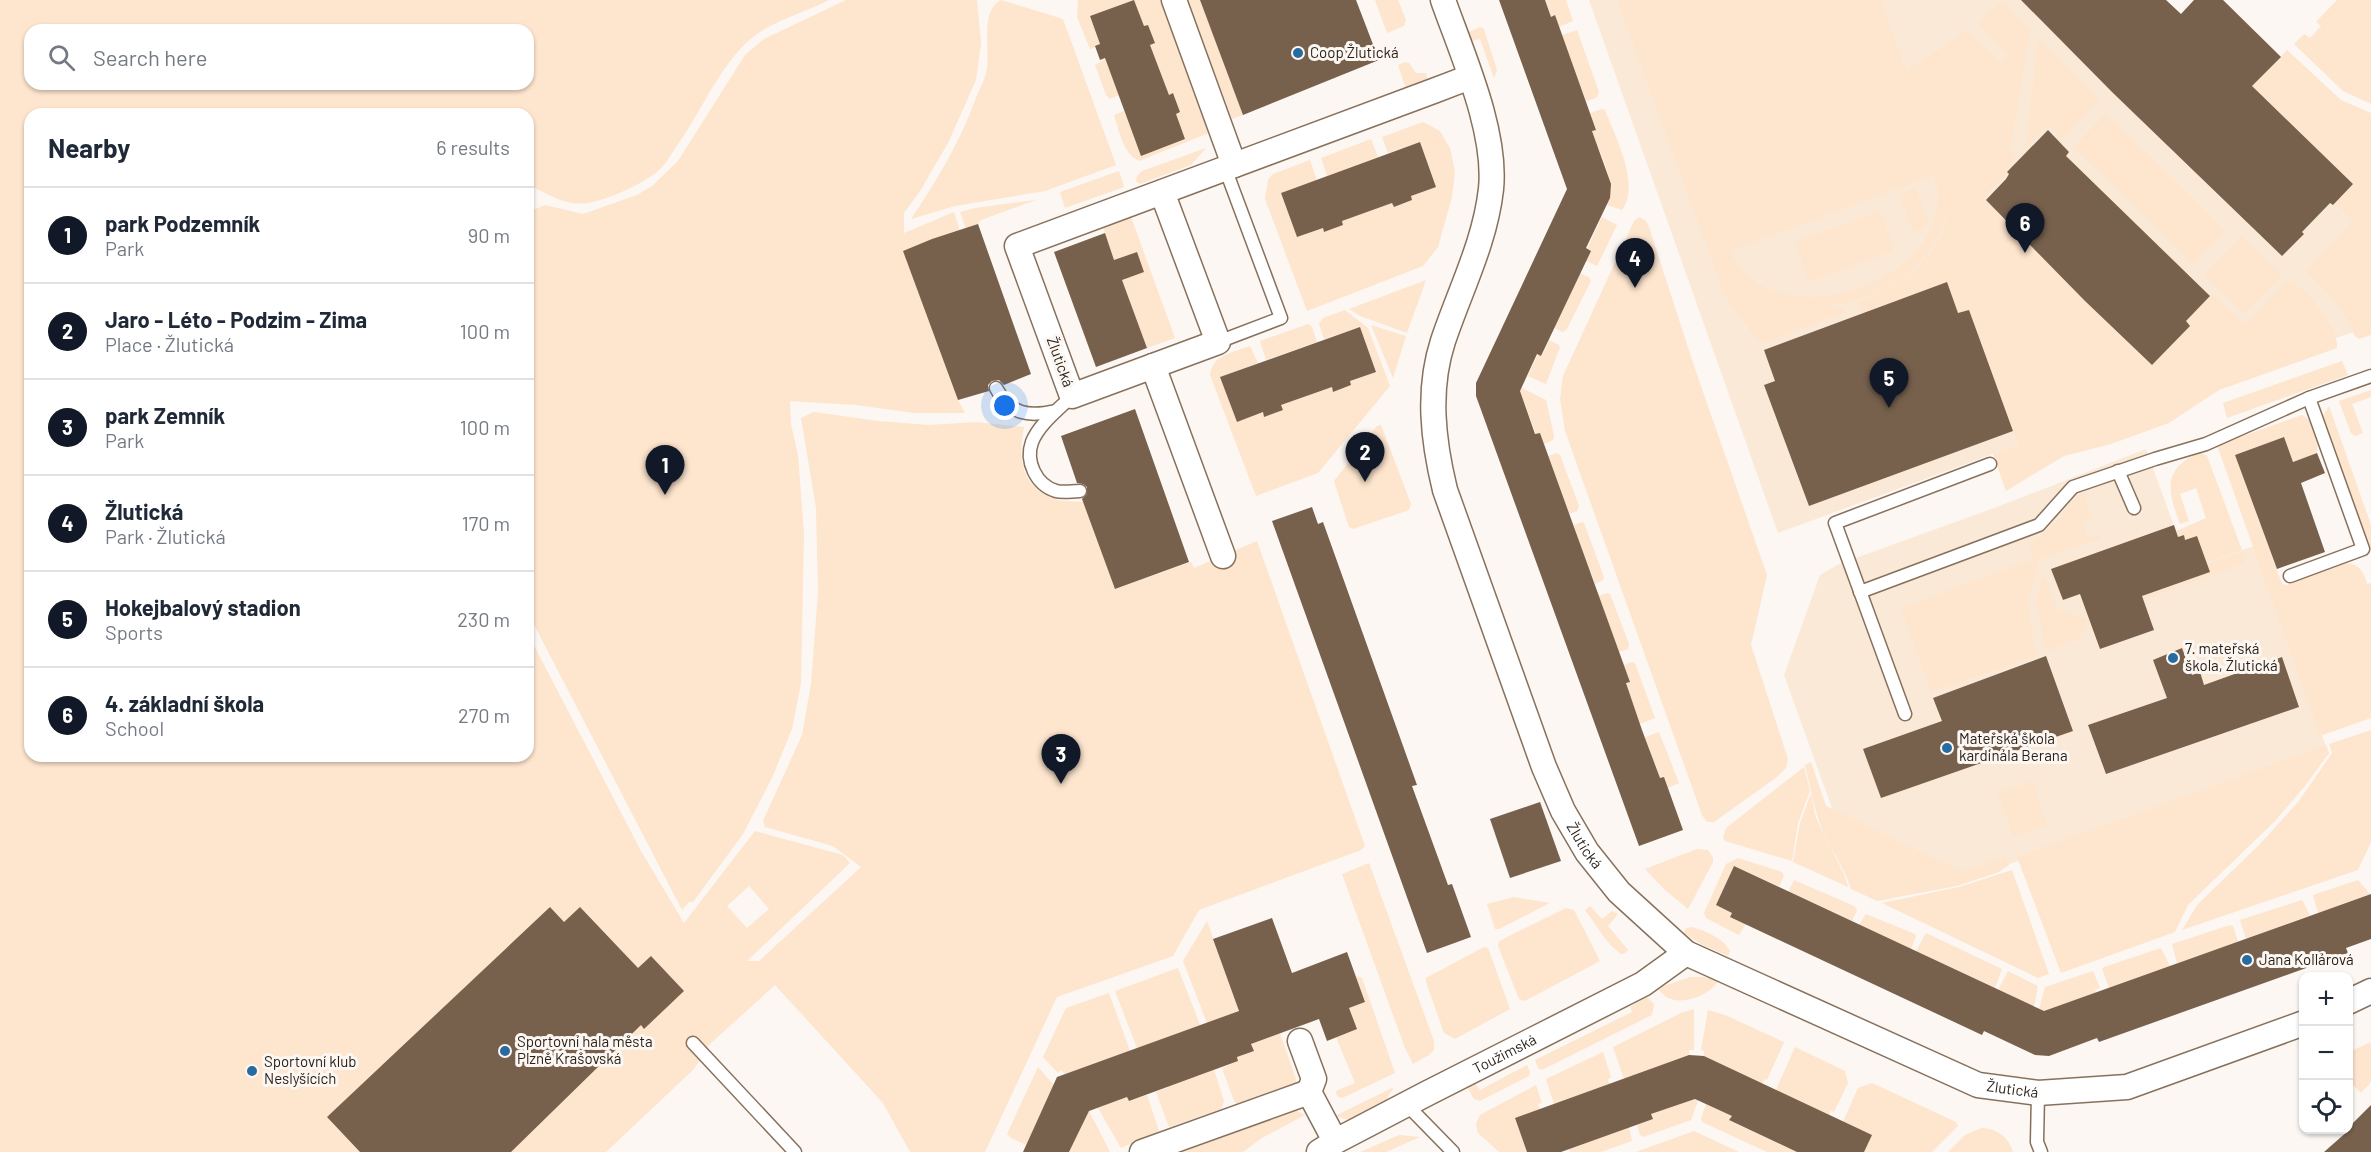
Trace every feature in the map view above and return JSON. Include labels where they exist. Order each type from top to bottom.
[{"type":"street","points":[[1174,0],[1229,167]]},
{"type":"street","name":"Žlutická","points":[[1443,0],[1482,116],[1490,150],[1491,189],[1477,251],[1443,343],[1437,369],[1433,399],[1436,452],[1445,490],[1544,767],[1563,811],[1587,852],[1619,892],[1686,953],[1731,971],[1978,1084],[2038,1093],[2127,1087],[2299,1025]]},
{"type":"street","name":"Žlutická","points":[[1218,342],[1153,366],[1064,404],[1017,246],[1470,77]]},
{"type":"street","points":[[1162,192],[1218,342]]},
{"type":"street","points":[[1153,366],[1223,556]]},
{"type":"street","name":"Toužimská","points":[[1328,1147],[1406,1104],[1643,984],[1686,953]]},
{"type":"street","points":[[2353,1000],[2371,991]]},
{"type":"street","points":[[1300,1041],[1314,1079],[1309,1092],[1328,1147]]},
{"type":"street","points":[[1142,1152],[1309,1092]]},
{"type":"lane","points":[[1218,342],[1281,318],[1229,167]]},
{"type":"lane","points":[[1860,592],[2038,525],[2073,487],[2206,444],[2309,398],[2371,376]]},
{"type":"lane","points":[[996,388],[1007,405],[1019,412],[1037,415],[1064,404]]},
{"type":"lane","points":[[2290,576],[2363,549],[2309,398]]},
{"type":"lane","points":[[1064,404],[1038,431],[1031,444],[1031,464],[1038,479],[1047,486],[1058,491],[1080,491]]},
{"type":"lane","points":[[1905,714],[1835,523],[1990,464]]},
{"type":"lane","points":[[2118,471],[2134,508]]},
{"type":"lane","points":[[693,1043],[795,1152]]},
{"type":"lane","points":[[2038,1093],[2037,1142],[2041,1152]]},
{"type":"lane","points":[[1406,1104],[1453,1152]]},
{"type":"shaded area","points":[[0,0],[829,0],[774,24],[754,36],[725,68],[663,166],[637,185],[593,202],[566,202],[534,189],[534,108],[24,108],[24,762],[534,762],[534,646],[641,851],[684,923],[755,831],[843,855],[850,863],[747,961],[759,961],[861,867],[833,846],[765,827],[763,821],[802,735],[811,684],[818,593],[816,508],[801,418],[814,412],[929,425],[976,422],[1024,427],[1021,450],[1028,479],[1043,493],[1055,499],[1084,502],[1116,589],[1191,562],[1194,568],[1257,541],[1365,846],[1361,850],[1199,910],[1173,956],[1057,997],[985,1152],[910,1152],[883,1103],[775,985],[709,1045],[694,1069],[606,1152],[0,1152]],"holes":[[[749,886],[769,909],[747,928],[727,906]]]},
{"type":"shaded area","points":[[846,0],[977,0],[981,43],[976,80],[948,143],[920,191],[904,213],[904,233],[954,212],[960,231],[933,239],[904,252],[958,400],[965,413],[914,413],[856,405],[790,401],[791,424],[798,455],[804,534],[801,683],[792,729],[772,778],[743,834],[693,902],[689,902],[682,910],[534,625],[534,210],[545,205],[583,214],[637,195],[652,186],[678,161],[745,55],[764,39]]},
{"type":"shaded area","points":[[1001,0],[1063,19],[1116,165],[1045,191],[955,206],[911,219],[955,145],[983,83],[988,60],[988,21],[994,5]]},
{"type":"shaded area","points":[[1078,0],[1134,0],[1090,16],[1100,45],[1090,49],[1077,17]]},
{"type":"shaded area","points":[[1134,0],[1162,0],[1209,133],[1139,161],[1125,147],[1114,115],[1124,111],[1141,155],[1185,139],[1176,114],[1180,112],[1174,94],[1169,95],[1150,45],[1155,43],[1148,25],[1144,26]]},
{"type":"shaded area","points":[[1188,0],[1202,0],[1243,115],[1232,119]]},
{"type":"shaded area","points":[[1375,0],[1398,0],[1406,20],[1404,26],[1387,33]]},
{"type":"shaded area","points":[[1545,0],[1566,0],[1573,21],[1559,27],[1555,16],[1551,17]]},
{"type":"shaded area","points":[[1589,0],[2166,0],[2181,14],[2194,0],[2223,0],[2371,144],[2371,326],[1993,454],[1778,533]]},
{"type":"shaded area","points":[[1617,0],[1880,0],[1906,70],[1966,30],[2001,62],[2008,55],[1978,24],[1990,10],[2003,2],[2030,30],[2010,150],[2017,156],[2006,168],[2007,174],[1989,191],[1986,200],[2001,215],[2000,218],[2067,282],[2066,284],[2074,276],[2091,293],[2084,301],[2151,366],[2190,327],[2185,322],[2212,294],[2245,325],[2283,285],[2290,281],[2321,310],[2333,330],[2337,348],[2219,390],[2169,423],[2111,444],[2064,456],[2006,491],[1993,454],[2019,445],[1969,310],[1958,313],[1946,282],[1862,313],[1858,302],[1887,288],[1915,269],[1937,244],[1944,230],[1947,214],[1936,240],[1911,270],[1897,281],[1850,302],[1815,308],[1844,307],[1846,312],[1760,344],[1725,296]],"holes":[[[1934,175],[1937,211],[1922,243],[1896,269],[1861,287],[1823,296],[1786,294],[1753,280],[1730,251]]]},
{"type":"shaded area","points":[[2337,0],[2371,0],[2371,104],[2343,91],[2294,44],[2304,34],[2310,38],[2321,26],[2316,22]]},
{"type":"shaded area","points":[[1480,27],[1484,29],[1497,70],[1494,78],[1480,39],[1471,41],[1469,32]]},
{"type":"shaded area","points":[[1577,30],[1599,92],[1596,98],[1586,101],[1582,90],[1578,91],[1562,35]]},
{"type":"shaded area","points":[[2038,39],[2100,100],[2058,143],[2056,141],[2059,136],[2048,125],[2026,147]]},
{"type":"shaded area","points":[[2287,50],[2341,100],[2371,113],[2371,335],[2359,339],[2355,336],[2341,308],[2306,271],[2353,221],[2335,203],[2353,183],[2252,86]]},
{"type":"shaded area","points":[[1105,59],[1119,95],[1110,99],[1106,95],[1095,65]]},
{"type":"shaded area","points":[[1409,63],[1416,73],[1426,73],[1428,81],[1406,89],[1398,65]]},
{"type":"shaded area","points":[[1605,110],[1615,133],[1628,174],[1627,200],[1622,210],[1607,205],[1610,196],[1609,178],[1592,131],[1596,129],[1590,113]]},
{"type":"shaded area","points":[[2106,114],[2225,231],[2193,264],[2074,147]]},
{"type":"shaded area","points":[[1423,122],[1440,131],[1450,148],[1455,171],[1452,197],[1438,247],[1423,266],[1307,311],[1265,199],[1268,180],[1273,174],[1310,160],[1317,180],[1281,193],[1297,237],[1323,228],[1325,232],[1343,225],[1342,221],[1392,203],[1394,207],[1412,200],[1411,196],[1436,186],[1420,142],[1388,153],[1382,137]]},
{"type":"shaded area","points":[[1371,139],[1378,157],[1327,176],[1321,158]]},
{"type":"shaded area","points":[[1206,148],[1191,165],[1140,184],[1136,181],[1142,171]]},
{"type":"shaded area","points":[[1119,171],[1124,187],[1065,208],[1060,192]]},
{"type":"shaded area","points":[[1916,188],[1929,224],[1915,232],[1899,195]]},
{"type":"shaded area","points":[[1036,200],[981,220],[978,224],[966,229],[960,212],[975,208]]},
{"type":"shaded area","points":[[1880,211],[1894,250],[1809,282],[1795,242]]},
{"type":"shaded area","points":[[1131,217],[1175,338],[1147,348],[1122,280],[1137,252],[1114,260],[1103,227]]},
{"type":"shaded area","points":[[1602,217],[1617,225],[1597,266],[1586,261],[1591,251],[1587,249]]},
{"type":"shaded area","points":[[1639,217],[1648,224],[1694,366],[1767,575],[1751,645],[1788,759],[1786,768],[1777,777],[1714,822],[1707,822],[1702,815],[1565,431],[1560,399],[1563,376],[1634,221]]},
{"type":"shaded area","points":[[2242,236],[2282,275],[2244,314],[2204,275]]},
{"type":"shaded area","points":[[1579,273],[1589,277],[1591,281],[1567,329],[1563,332],[1554,328]]},
{"type":"shaded area","points":[[1426,280],[1407,333],[1360,316],[1349,309]]},
{"type":"shaded area","points":[[1345,310],[1368,328],[1390,386],[1318,473],[1256,496],[1210,375],[1212,368],[1224,356],[1250,346],[1258,363],[1221,377],[1237,422],[1262,412],[1264,416],[1283,410],[1281,405],[1332,387],[1334,392],[1351,385],[1350,381],[1376,371],[1360,327],[1324,339],[1319,324],[1323,318]]},
{"type":"shaded area","points":[[1308,324],[1312,327],[1317,342],[1266,360],[1260,341]]},
{"type":"shaded area","points":[[1371,325],[1406,336],[1393,378]]},
{"type":"shaded area","points":[[1549,340],[1560,347],[1546,384],[1528,376],[1538,354],[1542,356]]},
{"type":"shaded area","points":[[2342,361],[2348,375],[2227,418],[2223,403]]},
{"type":"shaded area","points":[[1522,388],[1546,400],[1553,440],[1544,444],[1540,433],[1536,434],[1520,391]]},
{"type":"shaded area","points":[[2371,390],[2371,397],[2352,404],[2363,433],[2355,436],[2351,433],[2339,401]]},
{"type":"shaded area","points":[[2329,406],[2371,525],[2371,550],[2323,416]]},
{"type":"shaded area","points":[[2302,415],[2315,431],[2317,453],[2293,462],[2283,437],[2235,455],[2282,584],[2287,585],[2347,563],[2358,567],[2367,584],[2371,583],[2371,718],[2320,736],[2217,445]]},
{"type":"shaded area","points":[[1381,425],[1411,504],[1409,510],[1353,529],[1349,527],[1334,481],[1377,426]]},
{"type":"shaded area","points":[[2146,449],[2178,537],[2197,536],[2207,562],[2254,546],[2329,755],[1966,879],[1837,822],[1784,675],[1820,575],[1839,564],[1997,507]]},
{"type":"shaded area","points":[[2200,452],[2207,456],[2242,550],[2207,562],[2197,536],[2185,540],[2184,535],[2178,537],[2176,531],[2206,518],[2196,488],[2180,494],[2189,521],[2180,524],[2171,491],[2173,474],[2187,459]]},
{"type":"shaded area","points":[[1557,453],[1560,455],[1579,506],[1577,511],[1569,514],[1548,456]]},
{"type":"shaded area","points":[[2083,493],[2092,517],[2082,522],[2089,538],[2098,533],[2100,538],[2040,560],[2027,601],[2036,656],[1931,692],[1901,608],[2033,559],[2028,542],[2050,529],[2077,496]]},
{"type":"shaded area","points":[[1582,522],[1604,577],[1595,584],[1591,572],[1586,574],[1574,525]]},
{"type":"shaded area","points":[[2242,552],[2246,563],[2143,600],[2142,597],[2210,572],[2207,564]]},
{"type":"shaded area","points":[[2043,573],[2057,609],[2087,619],[2080,638],[2049,650],[2045,647],[2036,603]]},
{"type":"shaded area","points":[[1610,594],[1629,644],[1628,649],[1619,652],[1598,596]]},
{"type":"shaded area","points":[[1635,663],[1655,718],[1640,724],[1626,683],[1630,682],[1624,665]]},
{"type":"shaded area","points":[[2371,730],[2371,842],[2358,870],[2182,930],[2197,905],[2260,844],[2299,801],[2332,753],[2329,744]]},
{"type":"shaded area","points":[[1659,732],[1679,783],[1668,788],[1664,777],[1660,778],[1645,737]]},
{"type":"shaded area","points":[[2326,745],[2329,753],[2305,786],[2275,821],[2188,905],[2175,932],[2061,973],[2017,857]]},
{"type":"shaded area","points":[[1811,762],[1826,806],[1963,872],[2006,856],[2009,865],[1999,872],[1957,886],[1877,901],[1851,889],[1817,814],[1805,765]]},
{"type":"shaded area","points":[[1804,767],[1810,791],[1798,823],[1792,861],[1725,841],[1723,838],[1726,828]]},
{"type":"shaded area","points":[[2033,781],[2047,825],[2014,837],[1997,793]]},
{"type":"shaded area","points":[[1811,793],[1816,818],[1844,874],[1848,887],[1793,862],[1800,823]]},
{"type":"shaded area","points":[[1697,849],[1708,850],[1713,857],[1713,862],[1688,909],[1645,869]]},
{"type":"shaded area","points":[[1738,858],[1782,872],[1784,876],[1779,887],[1734,866],[1716,905],[1732,913],[1731,916],[1746,924],[1739,935],[1706,918],[1704,913],[1726,864]]},
{"type":"shaded area","points":[[1369,863],[1434,1041],[1434,1050],[1413,1064],[1405,1048],[1342,874]]},
{"type":"shaded area","points":[[2012,870],[2049,974],[2038,978],[1882,903],[1959,887]]},
{"type":"shaded area","points":[[1794,880],[1854,906],[1857,910],[1852,921],[1788,892]]},
{"type":"shaded area","points":[[2358,880],[2370,894],[2318,913],[2313,895]]},
{"type":"shaded area","points":[[1514,897],[1550,903],[1495,929],[1487,904]]},
{"type":"shaded area","points":[[2302,900],[2310,915],[2246,939],[2240,920]]},
{"type":"shaded area","points":[[1590,906],[1602,919],[1612,911],[1618,914],[1608,926],[1628,950],[1625,953],[1621,954],[1616,950],[1602,934],[1585,910]]},
{"type":"shaded area","points":[[1566,908],[1574,910],[1600,961],[1525,1001],[1519,999],[1498,946],[1499,941]]},
{"type":"shaded area","points":[[1866,914],[1915,934],[1911,949],[1859,925]]},
{"type":"shaded area","points":[[1207,921],[1239,1011],[1207,1023],[1183,961]]},
{"type":"shaded area","points":[[2230,925],[2233,926],[2238,942],[2177,963],[2172,944]]},
{"type":"shaded area","points":[[1692,927],[1723,942],[1730,951],[1728,956],[1701,944],[1684,933],[1686,928]]},
{"type":"shaded area","points":[[1926,933],[2002,969],[1995,988],[1916,951]]},
{"type":"shaded area","points":[[1484,947],[1488,948],[1510,1009],[1455,1039],[1444,1033],[1426,978]]},
{"type":"shaded area","points":[[2161,948],[2170,966],[2109,988],[2102,969],[2104,967]]},
{"type":"shaded area","points":[[1178,968],[1200,1025],[1137,1048],[1115,991]]},
{"type":"shaded area","points":[[2008,971],[2038,986],[2034,1007],[1998,990]]},
{"type":"shaded area","points":[[2093,971],[2100,988],[2095,990],[2096,993],[2044,1011],[2039,1009],[2045,987]]},
{"type":"shaded area","points":[[1356,976],[1362,978],[1395,1073],[1342,1098],[1337,1096],[1336,1091],[1355,1083],[1336,1037],[1349,1008],[1365,1002]]},
{"type":"shaded area","points":[[1690,977],[1718,980],[1710,990],[1690,999],[1669,998],[1659,990],[1664,986]]},
{"type":"shaded area","points":[[1109,993],[1130,1051],[1065,1074],[1061,1070],[1058,1073],[1043,1057],[1066,1008]]},
{"type":"shaded area","points":[[1647,997],[1654,1004],[1652,1015],[1542,1070],[1538,1068],[1535,1060],[1632,1012],[1630,1007]]},
{"type":"shaded area","points":[[1694,1009],[1694,1050],[1689,1050],[1689,1055],[1624,1079],[1613,1047],[1681,1013]]},
{"type":"shaded area","points":[[1708,1010],[1725,1015],[1784,1042],[1767,1080],[1765,1079],[1762,1084],[1704,1056],[1704,1051],[1701,1050]]},
{"type":"shaded area","points":[[1280,1033],[1297,1082],[1237,1104],[1222,1068],[1238,1061],[1237,1057],[1254,1051],[1251,1044]]},
{"type":"shaded area","points":[[2371,1042],[2371,1082],[2361,1093],[2353,1085],[2353,1050]]},
{"type":"shaded area","points":[[1795,1047],[1845,1071],[1848,1083],[1834,1112],[1831,1110],[1829,1115],[1776,1090]]},
{"type":"shaded area","points":[[1603,1052],[1611,1077],[1608,1079],[1609,1084],[1554,1104],[1546,1079]]},
{"type":"shaded area","points":[[1527,1065],[1529,1076],[1480,1101],[1474,1099],[1467,1087],[1475,1083],[1480,1090]]},
{"type":"shaded area","points":[[1038,1067],[1054,1085],[1026,1145],[1007,1134]]},
{"type":"shaded area","points":[[1214,1070],[1224,1101],[1221,1109],[1169,1127],[1156,1092],[1169,1087],[1168,1082],[1196,1072],[1198,1076]]},
{"type":"shaded area","points":[[1872,1083],[1956,1122],[1958,1126],[1932,1152],[1864,1152],[1843,1122],[1858,1088]]},
{"type":"shaded area","points":[[1536,1085],[1542,1103],[1538,1104],[1540,1109],[1515,1119],[1527,1152],[1499,1152],[1478,1133],[1476,1124],[1480,1115]]},
{"type":"shaded area","points":[[1394,1087],[1380,1110],[1356,1122],[1335,1116]]},
{"type":"shaded area","points":[[1147,1095],[1159,1131],[1121,1148],[1098,1108],[1127,1097],[1129,1101]]},
{"type":"shaded area","points":[[1695,1099],[1698,1101],[1691,1120],[1643,1137],[1640,1135],[1637,1125],[1653,1119],[1651,1114]]},
{"type":"shaded area","points":[[1706,1104],[1732,1116],[1730,1121],[1797,1152],[1767,1152],[1702,1122],[1701,1118]]},
{"type":"shaded area","points":[[1295,1110],[1305,1115],[1262,1138],[1243,1152],[1177,1152],[1288,1111]]},
{"type":"shaded area","points":[[1089,1111],[1110,1152],[1069,1152]]},
{"type":"shaded area","points":[[1629,1127],[1632,1141],[1601,1152],[1570,1152],[1569,1149]]},
{"type":"shaded area","points":[[1982,1128],[2002,1135],[2013,1152],[1948,1152],[1965,1135]]},
{"type":"shaded area","points":[[1694,1131],[1739,1152],[1636,1152]]},
{"type":"shaded area","points":[[1399,1135],[1420,1137],[1386,1152],[1360,1152]]},
{"type":"building","points":[[1134,0],[1144,26],[1148,25],[1155,43],[1150,45],[1169,95],[1173,93],[1180,112],[1176,114],[1185,139],[1141,156],[1105,58],[1100,60],[1095,46],[1100,44],[1090,16]]},
{"type":"building","name":"Coop Žlutická","points":[[1200,0],[1356,0],[1379,60],[1243,115]]},
{"type":"building","points":[[1499,0],[1545,0],[1551,17],[1555,15],[1596,130],[1592,131],[1611,184],[1610,198],[1586,248],[1591,251],[1541,356],[1537,354],[1520,391],[1535,434],[1540,433],[1630,682],[1626,683],[1642,730],[1660,778],[1664,777],[1683,830],[1639,846],[1476,396],[1476,383],[1567,189]]},
{"type":"building","points":[[2021,0],[2166,0],[2181,14],[2194,0],[2223,0],[2281,57],[2252,86],[2353,184],[2333,205],[2330,203],[2282,256],[2112,92]]},
{"type":"building","points":[[2048,130],[2069,152],[2066,156],[2210,296],[2186,321],[2190,326],[2152,365],[2085,301],[1986,200],[2006,179],[2009,174],[2007,172]]},
{"type":"building","points":[[1420,142],[1436,187],[1411,196],[1412,200],[1394,207],[1392,203],[1342,221],[1343,225],[1324,232],[1323,228],[1297,237],[1281,193]]},
{"type":"building","points":[[978,224],[1031,374],[1004,385],[999,380],[992,381],[988,385],[989,391],[958,400],[903,251]]},
{"type":"building","points":[[1105,233],[1114,260],[1137,252],[1144,272],[1122,280],[1147,348],[1096,367],[1054,252]]},
{"type":"building","points":[[1947,282],[1958,313],[1969,310],[2013,431],[1809,506],[1764,385],[1775,381],[1764,350]]},
{"type":"building","points":[[1360,327],[1376,372],[1350,381],[1351,385],[1333,392],[1332,387],[1281,405],[1283,410],[1264,417],[1263,412],[1237,422],[1220,377]]},
{"type":"building","points":[[1135,409],[1189,562],[1115,589],[1082,499],[1087,494],[1087,487],[1077,483],[1061,436]]},
{"type":"building","points":[[2284,437],[2293,462],[2317,453],[2325,473],[2301,483],[2325,552],[2277,569],[2235,455]]},
{"type":"building","points":[[1312,507],[1318,524],[1323,522],[1417,785],[1412,786],[1448,885],[1452,884],[1471,937],[1427,953],[1272,521]]},
{"type":"building","points":[[2174,525],[2178,537],[2184,535],[2185,540],[2197,536],[2210,572],[2142,596],[2154,630],[2100,649],[2080,594],[2063,600],[2051,569]]},
{"type":"building","points":[[2182,648],[2192,675],[2200,672],[2204,685],[2282,657],[2299,707],[2106,774],[2088,725],[2167,698],[2153,660]]},
{"type":"building","points":[[2046,656],[2073,731],[1881,798],[1863,749],[1942,721],[1933,698]]},
{"type":"building","points":[[1540,802],[1561,861],[1510,878],[1490,819]]},
{"type":"building","points":[[1734,866],[2044,1011],[2371,894],[2371,939],[2346,948],[2348,953],[2099,1042],[2097,1038],[2049,1056],[2035,1055],[1984,1031],[1982,1035],[1730,917],[1732,913],[1716,905]]},
{"type":"building","name":"Sportovní hala města Plzně Krašovská","points":[[550,907],[564,922],[580,907],[638,968],[651,956],[684,991],[644,1029],[641,1025],[511,1152],[360,1152],[327,1117]]},
{"type":"building","points":[[1272,918],[1292,973],[1347,952],[1365,1002],[1349,1008],[1357,1029],[1327,1041],[1319,1019],[1251,1044],[1254,1051],[1237,1057],[1238,1061],[1129,1101],[1127,1097],[1089,1111],[1069,1152],[1023,1152],[1057,1077],[1239,1011],[1213,939]]},
{"type":"building","points":[[1689,1055],[1704,1056],[1872,1135],[1864,1152],[1797,1152],[1729,1120],[1732,1116],[1695,1099],[1651,1114],[1653,1119],[1561,1152],[1527,1152],[1515,1118]]},
{"type":"building","points":[[2371,1105],[2371,1152],[2324,1152],[2344,1134],[2353,1134],[2353,1123]]},
{"type":"place","name":"Coop Žlutická","points":[[1298,53]]},
{"type":"place","name":"4. základní škola","points":[[2025,253]]},
{"type":"place","name":"Žlutická","points":[[1635,288]]},
{"type":"place","name":"Hokejbalový stadion","points":[[1889,408]]},
{"type":"place","name":"Jaro - Léto - Podzim - Zima","points":[[1365,482]]},
{"type":"place","name":"park Podzemník","points":[[665,495]]},
{"type":"place","name":"7. mateřská škola, Žlutická","points":[[2173,658]]},
{"type":"place","name":"Mateřská škola kardinála Berana","points":[[1947,748]]},
{"type":"place","name":"park Zemník","points":[[1061,784]]},
{"type":"place","name":"Jana Kollárová","points":[[2247,960]]},
{"type":"place","name":"Sportovní hala města Plzně Krašovská","points":[[505,1051]]},
{"type":"place","name":"Sportovní klub Neslyšících","points":[[252,1071]]}]
